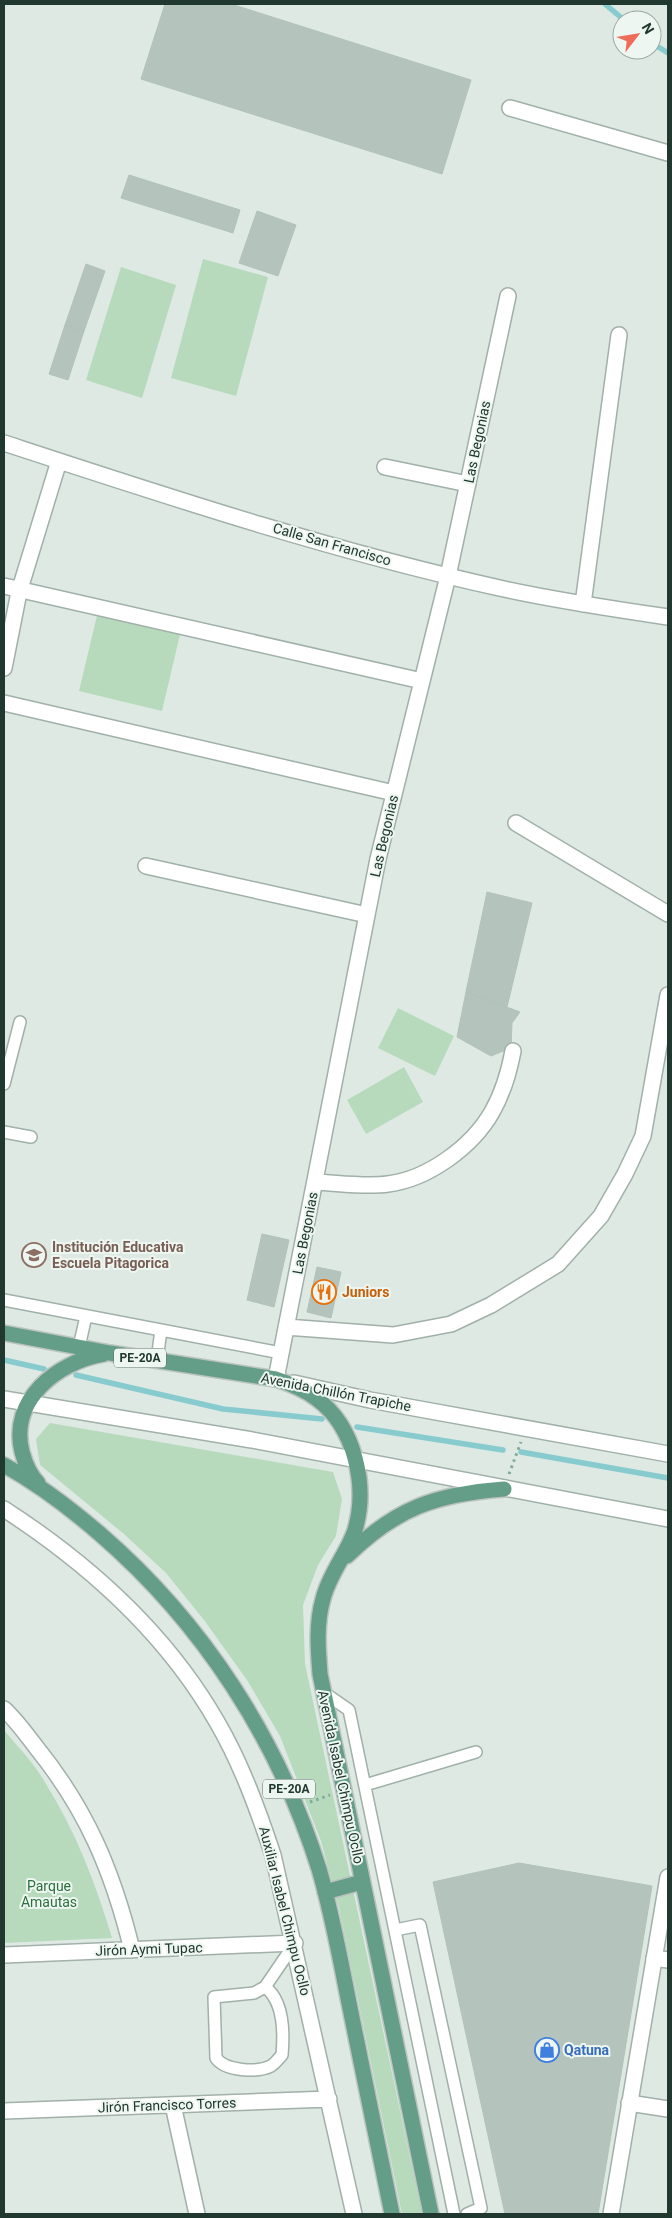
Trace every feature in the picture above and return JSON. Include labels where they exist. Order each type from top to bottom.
[{"type":"main road","name":"Avenida Chillón Trapiche","points":[[4,1333],[110,1353],[276,1379]]},
{"type":"main road","points":[[51,1494],[36,1480],[25,1463],[20,1443],[21,1423],[27,1403],[39,1387],[66,1366],[90,1356],[110,1353]]},
{"type":"main road","name":"Avenida Isabel Chimpu Ocllo","points":[[276,1379],[298,1387],[318,1400],[334,1416],[347,1436],[355,1458],[361,1497],[359,1515],[354,1532],[328,1582],[319,1620],[318,1647],[323,1692],[431,2214]]},
{"type":"main road","name":"PE-20A","points":[[4,1465],[51,1494],[109,1542],[150,1580],[180,1614],[244,1701],[288,1785],[325,1892],[392,2214]]},
{"type":"main road","points":[[337,1566],[367,1537],[404,1511],[455,1495],[504,1489]]},
{"type":"main road","points":[[325,1892],[362,1882]]},
{"type":"street","points":[[510,108],[668,153]]},
{"type":"street","name":"Las Begonias","points":[[276,1379],[367,915],[394,793],[448,576],[508,296]]},
{"type":"street","points":[[583,604],[619,335]]},
{"type":"street","name":"Calle San Francisco","points":[[4,443],[306,539],[448,576],[583,604],[668,617]]},
{"type":"street","points":[[4,668],[19,592],[59,461]]},
{"type":"street","points":[[386,467],[468,484]]},
{"type":"street","points":[[4,586],[19,592],[422,681]]},
{"type":"street","points":[[4,703],[394,793]]},
{"type":"street","points":[[516,823],[668,914]]},
{"type":"street","points":[[146,866],[367,915]]},
{"type":"street","points":[[286,1327],[394,1334],[451,1324],[491,1305],[558,1264],[601,1216],[626,1174],[643,1136],[668,995]]},
{"type":"street","points":[[315,1182],[361,1185],[389,1184],[416,1176],[445,1161],[475,1135],[492,1112],[508,1075],[513,1051]]},
{"type":"street","name":"Avenida Chillón Trapiche","points":[[276,1379],[370,1400],[668,1454]]},
{"type":"street","points":[[4,1399],[355,1458],[504,1489],[668,1519]]},
{"type":"street","name":"Auxiliar Isabel Chimpu Ocllo","points":[[4,1509],[66,1551],[105,1584],[164,1646],[192,1682],[218,1723],[261,1820],[273,1855],[295,1943],[354,2214]]},
{"type":"street","points":[[4,1709],[50,1764],[82,1813],[106,1862],[122,1907],[132,1950]]},
{"type":"street","points":[[611,2214],[629,2103],[661,1959],[668,1877]]},
{"type":"street","name":"Jirón Aymi Tupac","points":[[4,1955],[295,1943]]},
{"type":"street","name":"Jirón Francisco Torres","points":[[4,2111],[329,2099]]},
{"type":"street","points":[[629,2103],[668,2109]]},
{"type":"street","points":[[173,2104],[197,2214]]},
{"type":"lane","points":[[4,1084],[20,1022]]},
{"type":"lane","points":[[4,1132],[31,1137]]},
{"type":"lane","points":[[4,1300],[282,1352]]},
{"type":"lane","points":[[79,1347],[86,1316]]},
{"type":"lane","points":[[157,1360],[161,1330]]},
{"type":"lane","points":[[323,1692],[349,1710],[454,2214]]},
{"type":"lane","points":[[364,1785],[476,1752]]},
{"type":"lane","points":[[395,1930],[420,1925],[481,2208],[467,2214]]},
{"type":"lane","points":[[265,1986],[273,1993],[279,2007],[282,2055],[268,2068],[236,2070],[220,2064],[216,2058],[214,1997],[254,1993],[265,1986],[295,1943]]},
{"type":"path","points":[[504,1489],[526,1428]]},
{"type":"green space","points":[[203,259],[268,277],[236,396],[171,378]]},
{"type":"green space","points":[[121,267],[176,285],[142,398],[86,380]]},
{"type":"green space","points":[[99,607],[182,626],[162,711],[79,691]]},
{"type":"green space","points":[[398,1008],[454,1036],[435,1076],[378,1048]]},
{"type":"green space","points":[[404,1067],[423,1102],[366,1134],[347,1100]]},
{"type":"green space","points":[[50,1423],[333,1472],[342,1499],[336,1536],[318,1565],[303,1605],[305,1664],[422,2214],[402,2214],[339,1908],[321,1841],[280,1736],[247,1680],[204,1620],[166,1573],[124,1534],[40,1465],[36,1439]]},
{"type":"green space","name":"Parque Amautas","points":[[4,1730],[42,1777],[67,1821],[92,1878],[112,1938],[4,1943]]},
{"type":"building","points":[[165,4],[231,4],[471,80],[442,174],[141,79]]},
{"type":"building","points":[[129,175],[240,210],[233,233],[121,198]]},
{"type":"building","points":[[257,211],[296,225],[278,276],[239,263]]},
{"type":"building","points":[[86,264],[105,271],[84,331],[65,325]]},
{"type":"building","points":[[65,325],[84,331],[68,380],[49,374]]},
{"type":"building","points":[[487,892],[532,903],[507,1007],[466,992]]},
{"type":"building","points":[[466,992],[520,1012],[512,1023],[511,1048],[491,1056],[457,1037]]},
{"type":"building","points":[[262,1234],[289,1240],[274,1307],[247,1300]]},
{"type":"building","name":"Juniors","points":[[317,1267],[341,1272],[331,1318],[307,1312]]},
{"type":"building","name":"Qatuna","points":[[519,1863],[652,1886],[598,2214],[505,2214],[433,1882]]},
{"type":"waterway","points":[[605,4],[612,10]]},
{"type":"waterway","points":[[662,49],[668,53]]},
{"type":"waterway","points":[[4,1360],[44,1369]]},
{"type":"waterway","points":[[76,1375],[223,1409],[322,1419]]},
{"type":"waterway","points":[[357,1427],[503,1450]]},
{"type":"waterway","points":[[521,1452],[668,1478]]},
{"type":"place","name":"Institución Educativa Escuela Pitagorica","points":[[34,1255]]},
{"type":"place","name":"Juniors","points":[[324,1292]]},
{"type":"place","name":"Qatuna","points":[[547,2050]]}]
